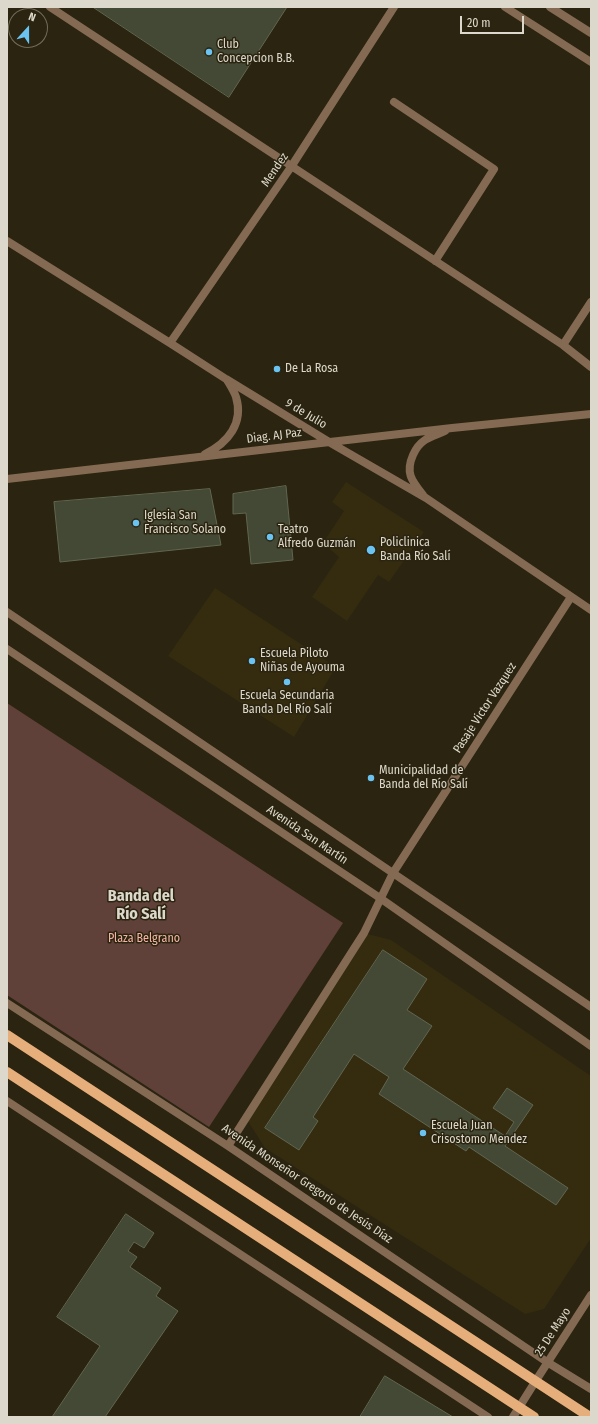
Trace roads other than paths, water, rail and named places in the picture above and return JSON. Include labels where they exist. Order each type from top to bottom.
[{"type":"main road","points":[[7,1035],[590,1417]]},
{"type":"main road","points":[[7,1072],[534,1417]]},
{"type":"street","points":[[50,7],[563,344],[591,367]]},
{"type":"street","name":"Mendez","points":[[170,343],[291,166],[394,7]]},
{"type":"street","points":[[505,7],[591,62]]},
{"type":"street","points":[[550,7],[591,33]]},
{"type":"street","points":[[394,102],[494,170],[435,261]]},
{"type":"street","name":"9 de Julio","points":[[7,241],[226,379],[329,442],[426,498],[591,610]]},
{"type":"street","points":[[563,344],[591,302]]},
{"type":"street","points":[[199,456],[214,450],[234,430],[238,414],[236,396],[226,379]]},
{"type":"street","name":"Diag. AJ Paz","points":[[7,479],[199,456],[591,414]]},
{"type":"street","points":[[426,498],[412,481],[409,471],[411,459],[418,446],[425,440],[452,428]]},
{"type":"street","name":"Pasaje Victor Vazquez","points":[[228,1146],[364,933],[393,873],[571,597]]},
{"type":"street","name":"Avenida San Martín","points":[[7,612],[591,1007]]},
{"type":"street","name":"Avenida San Martín","points":[[7,649],[380,898],[591,1046]]},
{"type":"street","name":"Avenida Monseñor Gregorio de Jesús Díaz","points":[[7,1002],[228,1146],[547,1362],[591,1389]]},
{"type":"street","points":[[7,1101],[488,1417]]},
{"type":"street","name":"25 De Mayo","points":[[513,1417],[591,1295]]},
{"type":"place","name":"Club Concepcion B.B.","points":[[209,52]]},
{"type":"place","name":"De La Rosa","points":[[277,369]]},
{"type":"place","name":"Iglesia San Francisco Solano","points":[[136,523]]},
{"type":"place","name":"Teatro Alfredo Guzmán","points":[[270,537]]},
{"type":"place","name":"Policlinica Banda Río Salí","points":[[371,550]]},
{"type":"place","name":"Escuela Piloto Niñas de Ayouma","points":[[252,661]]},
{"type":"place","name":"Escuela Secundaria Banda Del Río Salí","points":[[287,682]]},
{"type":"place","name":"Municipalidad de Banda del Río Salí","points":[[371,778]]},
{"type":"place","name":"Escuela Juan Crisostomo Mendez","points":[[423,1133]]},
{"type":"district","name":"Banda del Río Salí","points":[[141,906]]},
{"type":"park label","name":"Plaza Belgrano","points":[[144,939]]}]
